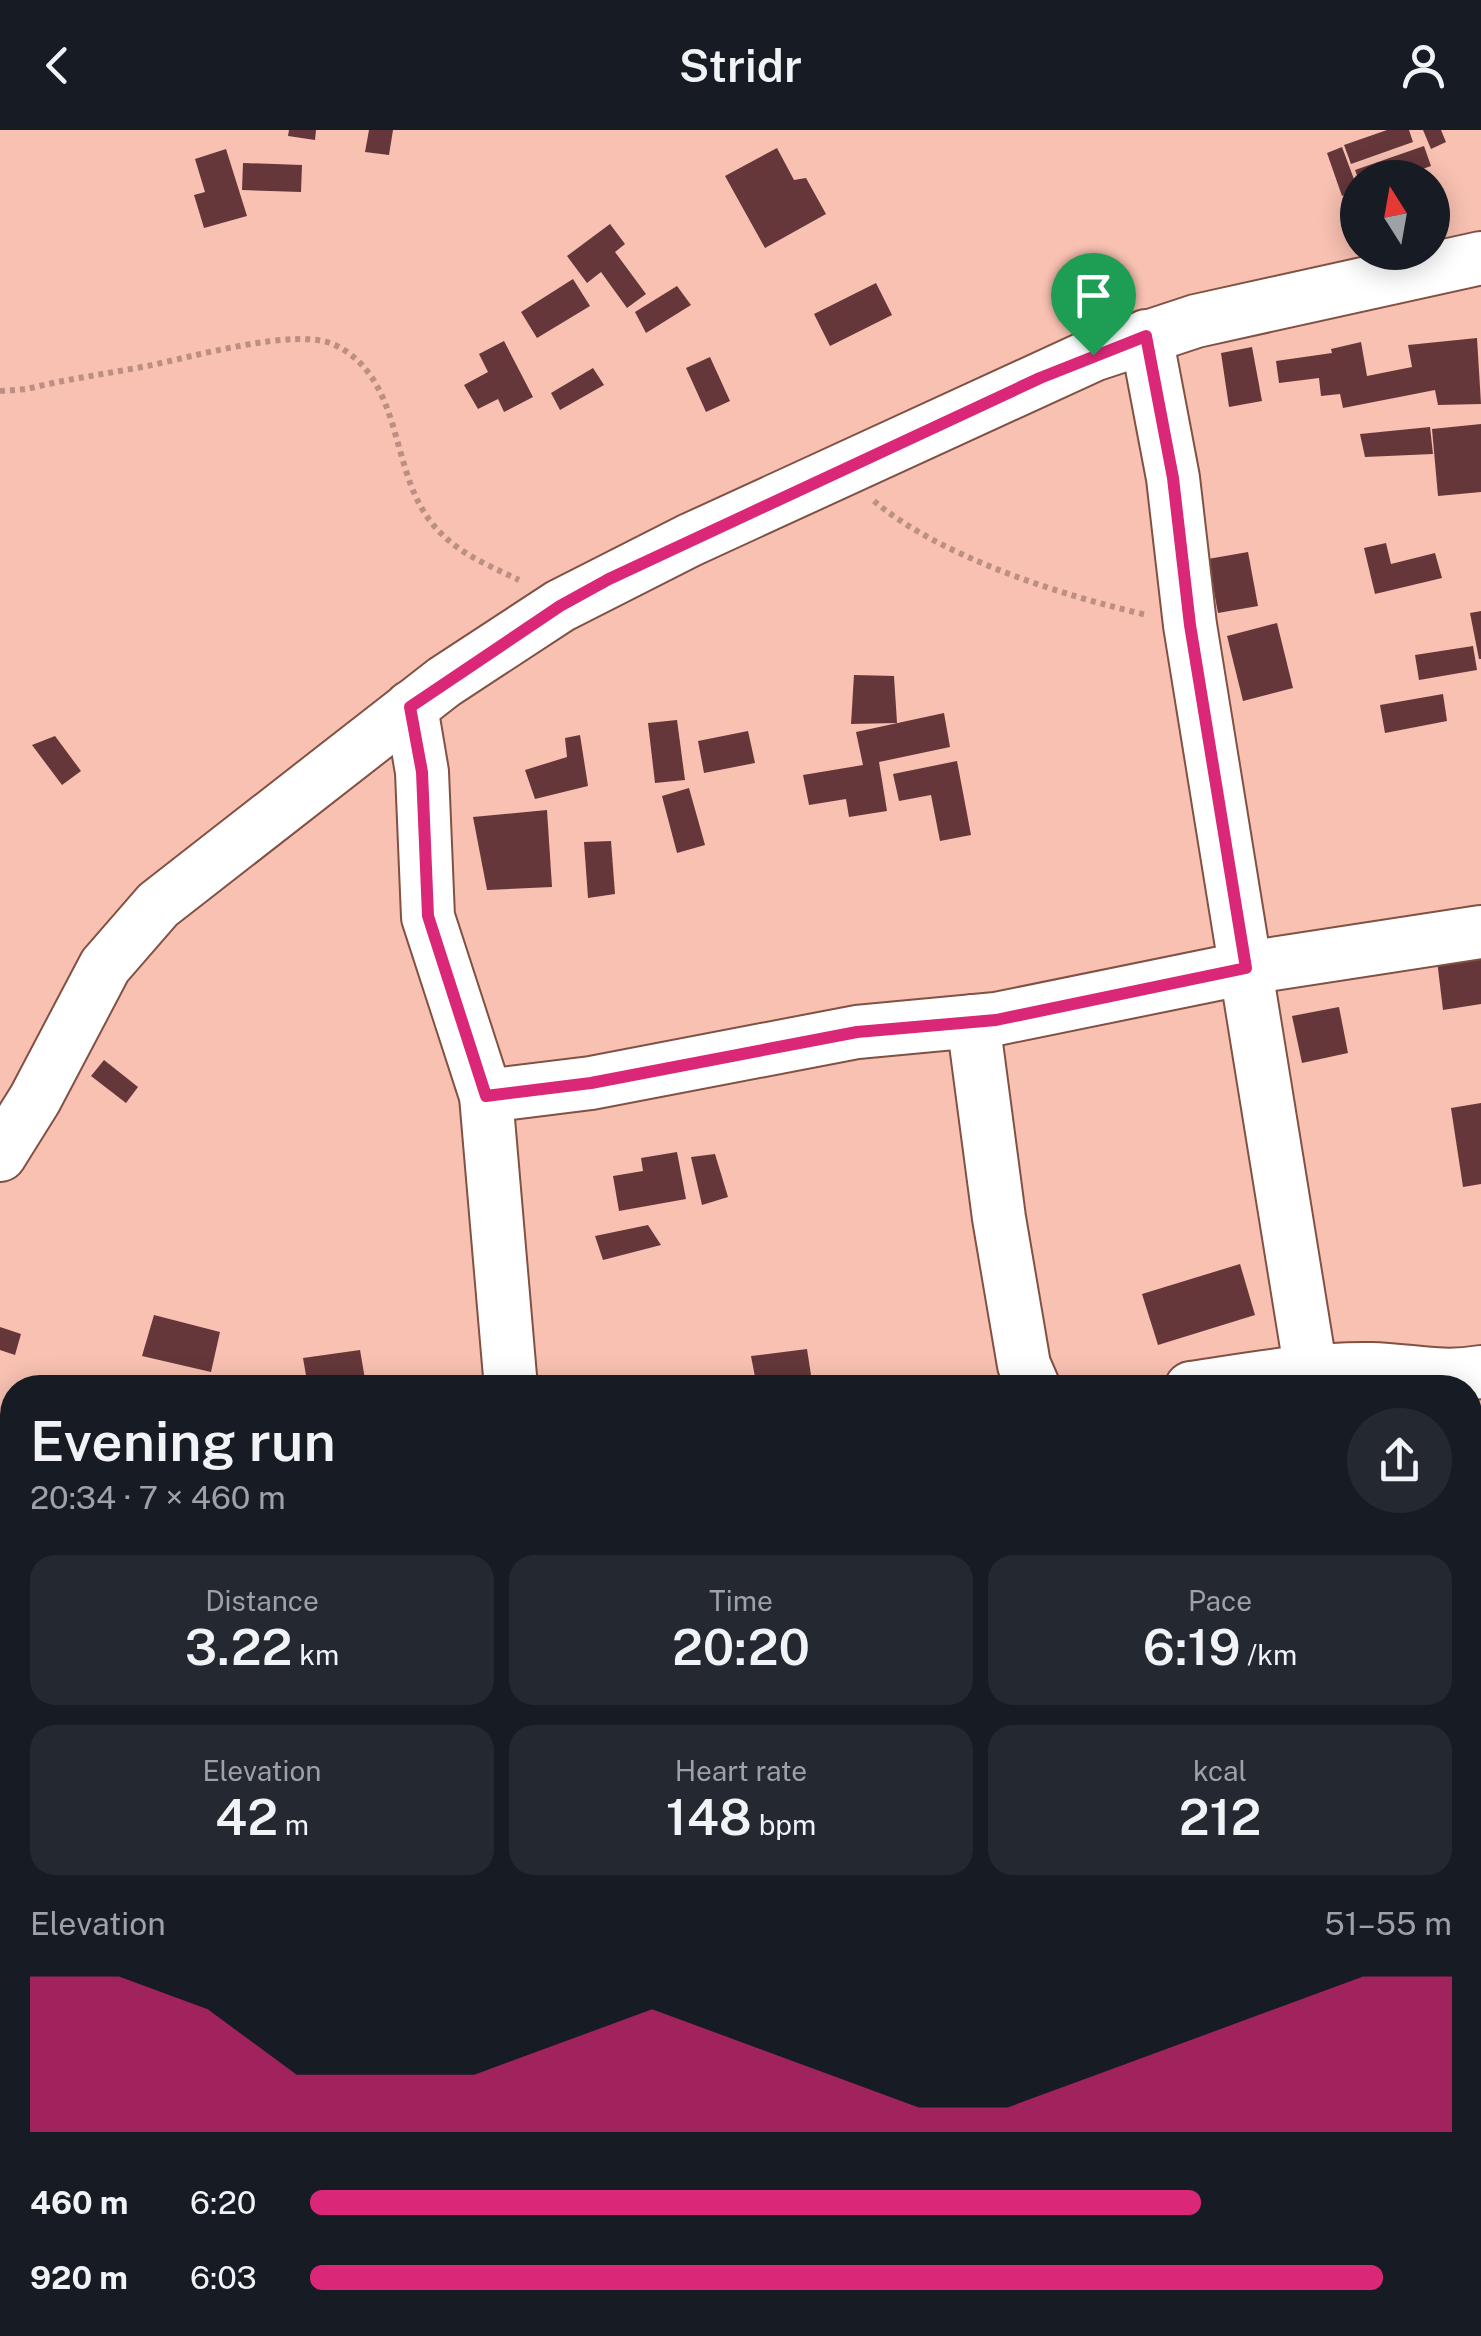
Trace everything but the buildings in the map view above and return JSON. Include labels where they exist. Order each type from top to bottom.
[{"type":"street","points":[[0,1155],[35,1099],[104,966],[158,905],[410,707],[560,606],[609,579],[1040,378],[1146,336],[1258,306],[1481,258]]},
{"type":"street","points":[[1146,336],[1173,478],[1190,625],[1311,1372]]},
{"type":"street","points":[[410,707],[422,772],[428,916],[486,1096],[510,1375]]},
{"type":"street","points":[[486,1096],[591,1083],[857,1032],[973,1021],[1103,999],[1246,968],[1481,932]]},
{"type":"street","points":[[973,1021],[999,1218],[1028,1375]]},
{"type":"street","points":[[1288,1375],[1371,1369],[1423,1375]]},
{"type":"path","points":[[0,391],[218,350],[298,339],[332,343],[353,358],[375,384],[394,424],[414,495],[431,522],[464,554],[546,594],[560,606]]},
{"type":"path","points":[[839,471],[888,513],[981,561],[1068,596],[1190,625]]},
{"type":"route","points":[[1146,336],[1173,478],[1190,625],[1246,968],[996,1020],[857,1032],[591,1083],[486,1096],[428,916],[422,772],[410,707],[560,606],[609,579],[1093,355],[1146,336]]}]
